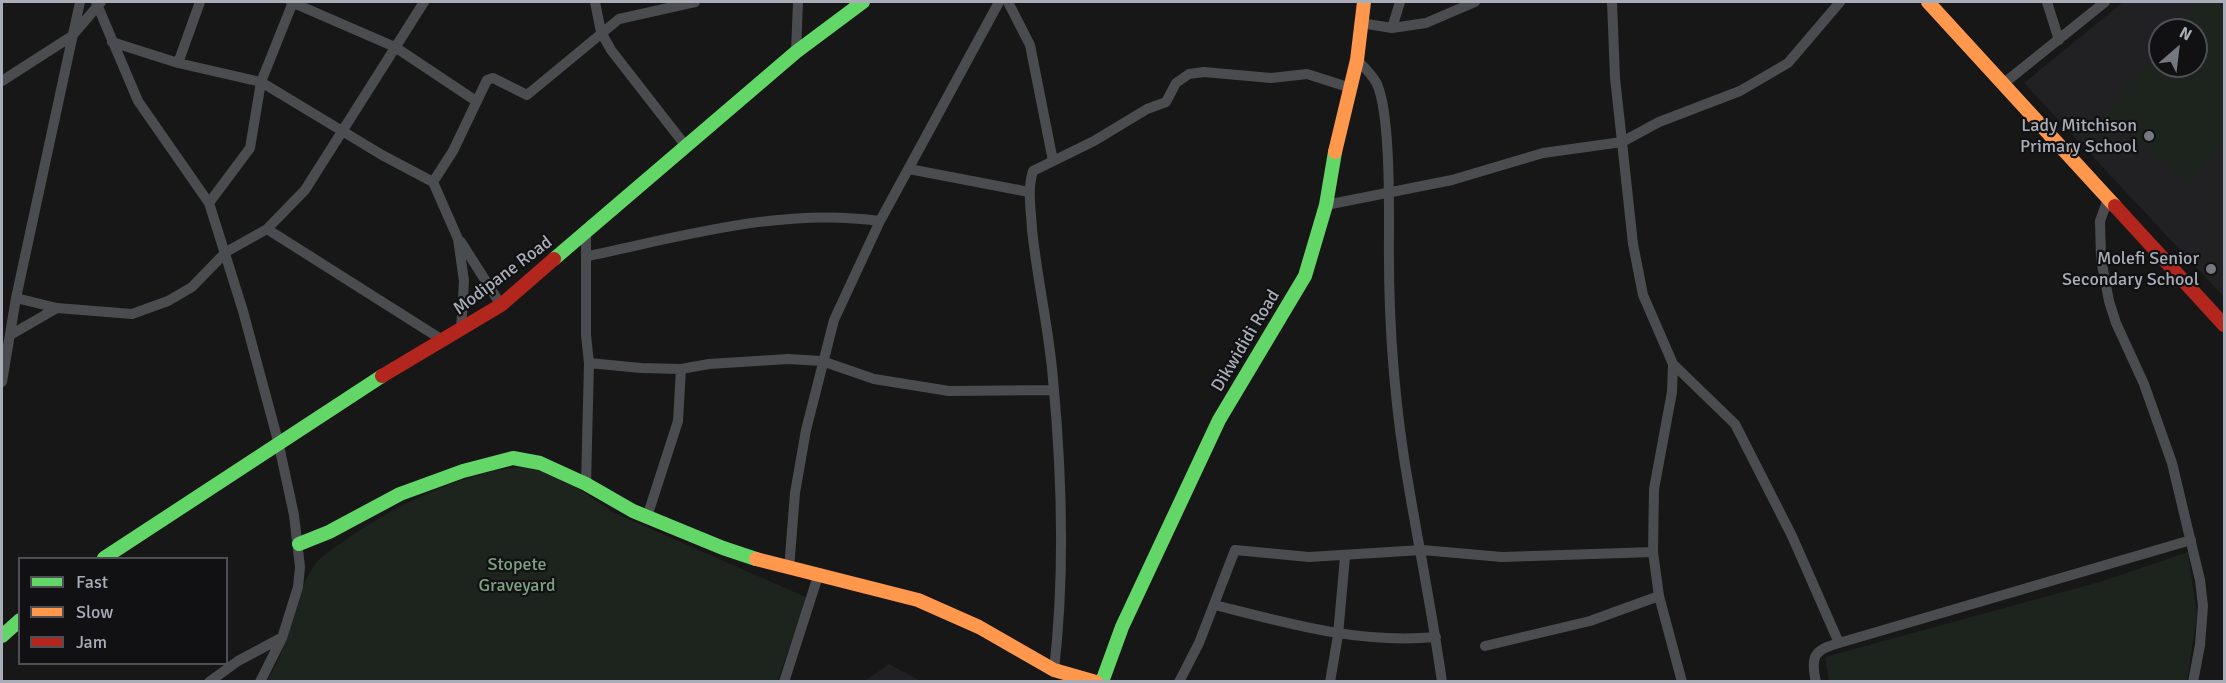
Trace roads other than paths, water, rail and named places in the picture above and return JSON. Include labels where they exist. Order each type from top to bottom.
[{"type":"street","points":[[2,382],[12,334],[16,298],[80,2]]},
{"type":"street","points":[[178,63],[200,2]]},
{"type":"street","points":[[209,203],[250,148],[261,82],[292,2],[395,47],[476,101]]},
{"type":"street","points":[[16,298],[57,308],[132,314],[168,301],[192,287],[226,252],[267,229],[305,190],[424,2]]},
{"type":"street","points":[[595,2],[601,32],[611,50],[685,146]]},
{"type":"street","points":[[433,182],[453,151],[487,80],[493,78],[527,95],[619,19],[694,2]]},
{"type":"street","name":"Modipane Road","points":[[105,557],[344,398],[461,331],[501,305],[796,52],[863,2]]},
{"type":"street","points":[[789,569],[795,493],[822,361],[849,283],[880,220],[999,2]]},
{"type":"street","points":[[1008,2],[1030,45],[1053,161]]},
{"type":"street","name":"Dikwididi Road","points":[[1102,681],[1122,627],[1168,524],[1219,420],[1305,276],[1326,205],[1335,150],[1357,60],[1364,2]]},
{"type":"street","points":[[1392,28],[1400,2]]},
{"type":"street","points":[[1361,23],[1392,28],[1426,23],[1475,2]]},
{"type":"street","points":[[1612,2],[1615,78],[1633,244],[1643,295],[1673,364],[1717,404],[1735,424],[1792,536],[1839,643]]},
{"type":"street","points":[[1326,205],[1452,180],[1543,153],[1622,142],[1659,122],[1740,91],[1788,63],[1840,2]]},
{"type":"street","points":[[1928,2],[2224,325]]},
{"type":"street","points":[[2047,2],[2059,40]]},
{"type":"street","points":[[2003,84],[2105,2]]},
{"type":"street","points":[[2,81],[72,36],[99,3]]},
{"type":"street","points":[[99,3],[112,42],[148,117],[209,203],[226,252],[278,441],[299,544],[298,587],[282,638],[260,681]]},
{"type":"street","points":[[795,4],[796,52]]},
{"type":"street","points":[[112,42],[178,63],[261,82],[382,155],[433,182],[459,239],[501,305]]},
{"type":"street","points":[[1357,60],[1373,76],[1383,106],[1389,194],[1388,306],[1392,345],[1409,488],[1422,550],[1442,681]]},
{"type":"street","points":[[1054,670],[1060,564],[1059,495],[1053,390],[1029,192],[1033,171],[1094,141],[1147,109],[1166,102],[1176,84],[1189,74],[1204,72],[1271,78],[1298,74],[1351,88]]},
{"type":"street","points":[[909,170],[1029,192]]},
{"type":"street","points":[[2108,199],[2100,220],[2101,259],[2109,301],[2116,323],[2144,384],[2172,463],[2191,540],[2203,606],[2200,645],[2193,681]]},
{"type":"street","points":[[588,256],[676,237],[796,217],[850,217],[880,220]]},
{"type":"street","points":[[267,229],[444,341]]},
{"type":"street","points":[[586,234],[588,256],[586,334],[589,363],[586,484]]},
{"type":"street","points":[[459,239],[464,281],[461,331]]},
{"type":"street","points":[[12,334],[57,308]]},
{"type":"street","points":[[589,363],[681,369],[753,361],[822,361],[874,379],[949,391],[1053,390]]},
{"type":"street","points":[[1673,364],[1671,400],[1654,489],[1653,552],[1659,596],[1682,681]]},
{"type":"street","points":[[647,517],[678,421],[681,369]]},
{"type":"street","points":[[299,544],[329,532],[400,494],[463,471],[513,458],[540,463],[586,484],[647,517],[723,548],[789,569],[863,584],[918,600],[979,627],[1054,670],[1096,681]]},
{"type":"street","points":[[1816,681],[1813,669],[1815,653],[1821,648],[2096,570],[2191,540]]},
{"type":"street","points":[[1179,681],[1215,605],[1235,550],[1309,557],[1345,557],[1422,550],[1502,557],[1653,552]]},
{"type":"street","points":[[1330,681],[1338,635],[1345,557]]},
{"type":"street","points":[[784,681],[818,576]]},
{"type":"street","points":[[1485,646],[1590,621],[1659,596]]},
{"type":"street","points":[[1215,605],[1338,635],[1389,640],[1436,637]]},
{"type":"street","points":[[2,636],[18,622]]},
{"type":"street","points":[[209,681],[238,661],[282,638]]},
{"type":"place","name":"Lady Mitchison Primary School","points":[[2149,136]]},
{"type":"place","name":"Molefi Senior Secondary School","points":[[2211,269]]},
{"type":"park label","name":"Stopete Graveyard","points":[[517,575]]}]
